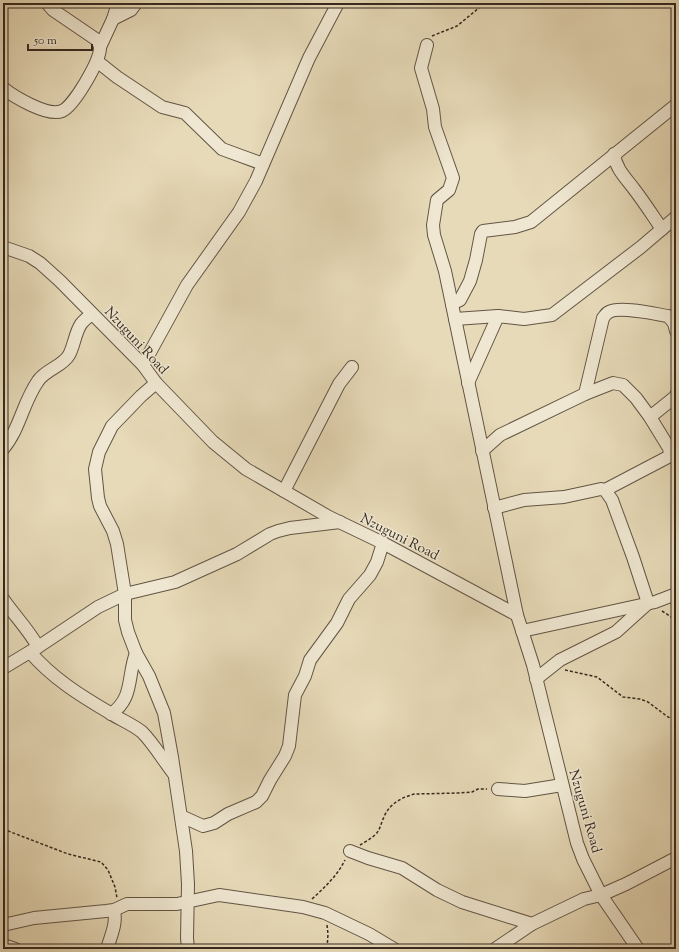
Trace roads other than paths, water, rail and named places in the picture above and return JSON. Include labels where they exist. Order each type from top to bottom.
[{"type":"street","points":[[47,3],[53,10],[97,40],[100,47]]},
{"type":"street","points":[[3,88],[30,104],[48,111],[62,111],[72,105],[98,62],[100,47],[113,19],[118,3]]},
{"type":"street","points":[[113,19],[131,10],[136,3]]},
{"type":"street","points":[[143,365],[187,285],[239,212],[256,181],[309,58],[338,3]]},
{"type":"street","points":[[427,45],[421,68],[433,109],[435,127],[453,178],[449,190],[437,200],[433,225],[436,243],[445,272],[452,304],[517,615]]},
{"type":"street","points":[[98,62],[117,77],[162,107],[185,112],[222,149],[263,164]]},
{"type":"street","points":[[452,304],[460,300],[470,281],[483,231],[516,227],[530,222],[676,105]]},
{"type":"street","points":[[614,154],[618,169],[635,190],[662,229]]},
{"type":"street","points":[[455,319],[498,316],[524,318],[552,315],[640,247],[676,217]]},
{"type":"street","name":"Nzuguni Road","points":[[3,247],[29,256],[40,263],[143,365],[156,383],[213,442],[246,469],[340,522],[383,543],[517,615],[536,679],[577,843],[583,859],[601,895],[638,949]]},
{"type":"street","points":[[585,394],[601,325],[603,318],[607,313],[616,310],[636,311],[668,316],[674,323],[676,331]]},
{"type":"street","points":[[3,449],[15,430],[33,389],[44,374],[67,358],[78,328],[82,322],[92,314]]},
{"type":"street","points":[[468,383],[498,316]]},
{"type":"street","points":[[284,491],[340,384],[352,367]]},
{"type":"street","points":[[156,383],[112,426],[104,440],[96,460],[95,469],[100,506],[113,531],[117,544],[125,594],[125,620],[136,654],[149,676],[164,712],[186,851],[188,949]]},
{"type":"street","points":[[482,451],[500,435],[585,394],[613,383],[623,385],[636,398],[650,417],[673,457],[668,457],[605,490],[600,489],[564,497],[524,500],[494,508]]},
{"type":"street","points":[[650,417],[676,394]]},
{"type":"street","points":[[605,490],[612,500],[633,556],[648,603]]},
{"type":"street","points":[[3,668],[34,650],[98,607],[125,594],[175,582],[237,554],[270,534],[278,531],[290,528],[340,522]]},
{"type":"street","points":[[181,816],[206,826],[259,800],[285,756],[289,746],[295,695],[305,676],[310,660],[337,623],[349,599],[370,575],[377,562],[383,543]]},
{"type":"street","points":[[522,631],[655,602],[676,594]]},
{"type":"street","points":[[3,599],[14,615],[32,635],[34,650],[50,674],[141,732],[150,741],[174,774]]},
{"type":"street","points":[[536,679],[560,660],[616,632],[648,603]]},
{"type":"street","points":[[111,714],[121,706],[125,699],[136,654]]},
{"type":"street","points":[[498,789],[524,791],[562,785]]},
{"type":"street","points":[[350,851],[402,868],[437,890],[462,902],[532,924]]},
{"type":"street","points":[[495,949],[532,924],[584,900],[601,895],[626,884],[676,858]]},
{"type":"street","points":[[3,925],[34,918],[116,909],[127,904],[177,904],[219,896],[303,907],[325,914],[369,934],[394,949]]},
{"type":"street","points":[[107,949],[115,928],[116,909]]},
{"type":"street","points":[[3,945],[15,949]]}]
